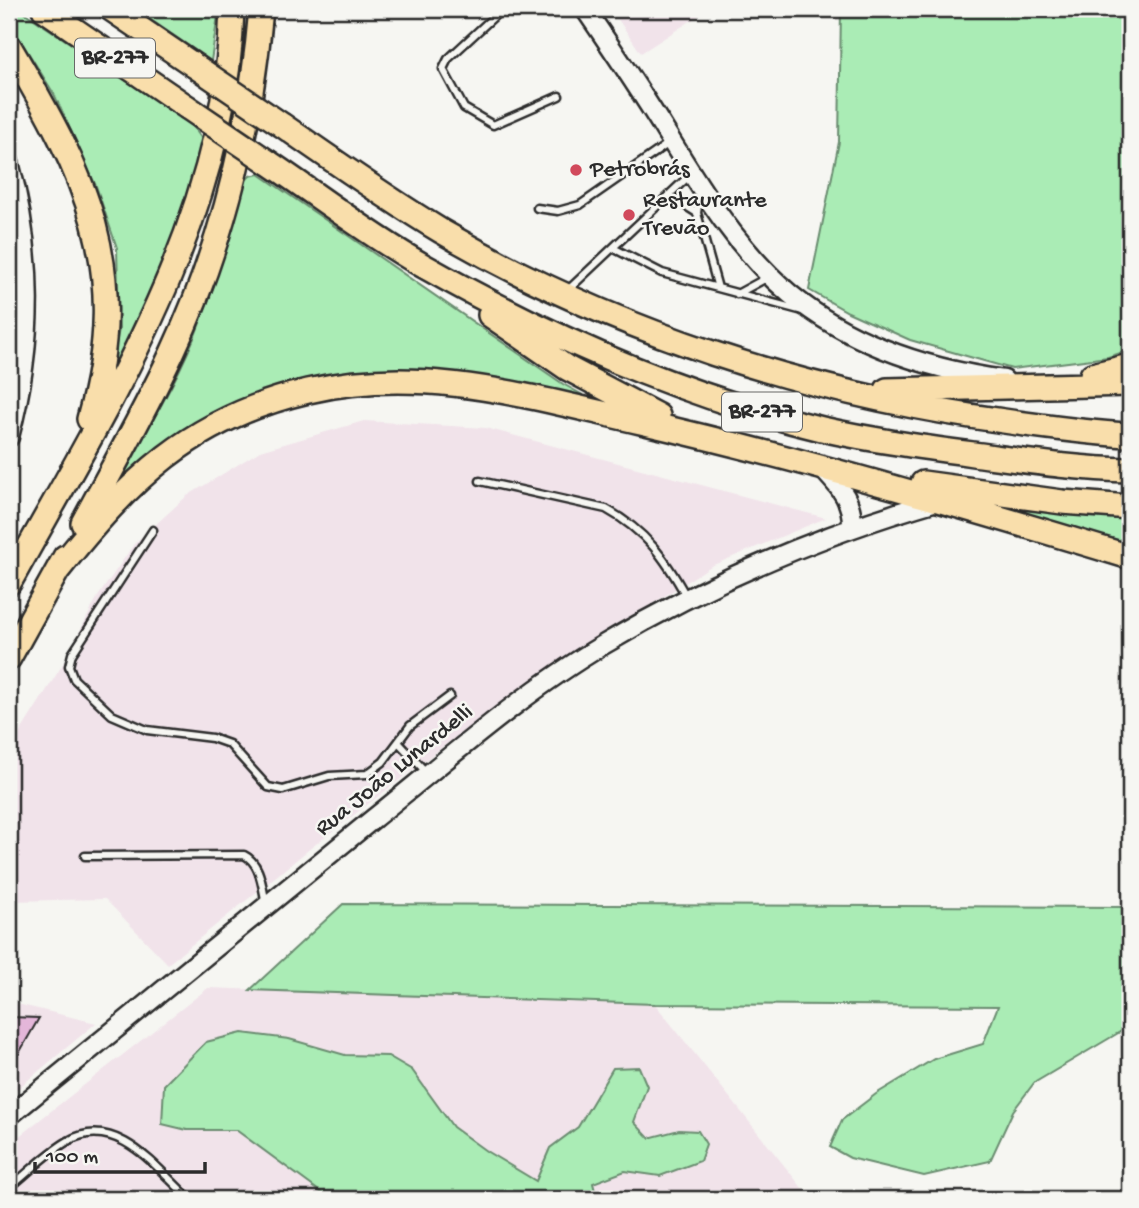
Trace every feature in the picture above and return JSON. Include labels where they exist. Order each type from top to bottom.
[{"type":"highway","name":"BR-277","points":[[44,9],[419,264],[495,305],[596,352],[693,391],[833,431],[910,445],[1076,468],[1130,470]]},
{"type":"highway","name":"BR-277","points":[[111,9],[431,225],[564,294],[698,349],[797,380],[877,399],[984,418],[1130,435]]},
{"type":"highway","points":[[9,583],[153,316],[200,195],[222,106],[232,9]]},
{"type":"highway","points":[[9,658],[167,363],[211,256],[235,178],[255,76],[261,9]]},
{"type":"highway","points":[[9,46],[80,178],[93,215],[101,252],[106,288],[104,354],[78,458]]},
{"type":"highway","points":[[419,264],[527,341],[612,395],[727,442]]},
{"type":"highway","points":[[1042,386],[1130,366]]},
{"type":"highway","points":[[58,570],[127,487],[185,443],[267,403],[328,387],[390,379],[471,385],[727,442],[940,500],[1130,557]]},
{"type":"highway","points":[[797,380],[907,391],[1130,384]]},
{"type":"highway","points":[[820,466],[1037,498],[1130,507]]},
{"type":"street","points":[[585,9],[733,233],[770,276],[819,315],[871,343],[920,361],[986,377],[1042,386]]},
{"type":"street","points":[[9,162],[25,237],[30,287],[24,363],[9,437]]},
{"type":"street","points":[[820,466],[847,496],[852,527]]},
{"type":"street","name":"Rua João Lunardelli","points":[[9,1116],[266,906],[564,669],[688,599],[852,527],[940,500]]},
{"type":"lane","points":[[502,9],[458,50],[443,69],[464,108],[492,125],[559,96]]},
{"type":"lane","points":[[537,208],[558,211],[580,205],[671,141]]},
{"type":"lane","points":[[564,294],[670,195],[697,181]]},
{"type":"lane","points":[[697,181],[697,213],[719,288]]},
{"type":"lane","points":[[670,195],[697,213]]},
{"type":"lane","points":[[613,248],[662,273],[819,315]]},
{"type":"lane","points":[[737,293],[770,276]]},
{"type":"lane","points":[[480,481],[606,509],[624,519],[662,554],[688,599]]},
{"type":"lane","points":[[153,530],[72,654],[69,666],[74,679],[112,715],[146,730],[212,738],[229,744],[268,787],[283,790],[329,776],[367,774],[383,762],[410,726],[450,696]]},
{"type":"lane","points":[[399,743],[429,775]]},
{"type":"lane","points":[[85,856],[244,855],[253,859],[258,869],[266,906]]},
{"type":"lane","points":[[9,1188],[68,1141],[87,1133],[104,1132],[130,1143],[190,1199]]},
{"type":"shaded area","points":[[611,9],[709,9],[641,53]]},
{"type":"shaded area","points":[[364,421],[486,428],[826,518],[711,566],[500,703],[312,847],[168,964],[105,899],[9,901],[9,750],[63,664],[97,598],[134,544],[187,496],[260,451]]},
{"type":"shaded area","points":[[208,988],[655,1004],[811,1199],[9,1199],[9,1144]]},
{"type":"shaded area","points":[[9,1002],[96,1023],[9,1096]]},
{"type":"green space","points":[[9,9],[19,9],[191,124],[205,143],[176,236],[108,387],[119,329],[117,248],[96,186],[54,94],[9,22]]},
{"type":"green space","points":[[135,9],[219,9],[211,61]]},
{"type":"green space","points":[[841,9],[1130,9],[1130,350],[1108,357],[1012,369],[910,340],[848,312],[809,290],[839,142]]},
{"type":"green space","points":[[259,174],[563,384],[608,409],[472,376],[429,370],[385,370],[154,456],[112,489],[156,415],[185,358],[216,280],[245,181],[250,176]]},
{"type":"green space","points":[[1009,509],[1130,518],[1130,547]]},
{"type":"green space","points":[[343,904],[1130,907],[1130,1026],[1034,1083],[1013,1111],[990,1161],[924,1176],[850,1158],[830,1147],[842,1120],[876,1094],[934,1059],[983,1044],[998,1006],[655,1004],[250,990]]},
{"type":"green space","points":[[242,1033],[289,1039],[345,1055],[388,1056],[412,1070],[453,1127],[486,1151],[536,1181],[550,1148],[578,1127],[613,1068],[639,1067],[647,1086],[634,1122],[649,1138],[679,1130],[698,1131],[706,1144],[700,1161],[660,1176],[625,1171],[593,1183],[597,1199],[330,1199],[236,1130],[187,1130],[162,1124],[164,1085],[206,1042]]},
{"type":"building","points":[[9,1017],[39,1018],[9,1071]]},
{"type":"place","name":"Petrobrás","points":[[576,170]]},
{"type":"place","name":"Restaurante Trevão","points":[[629,215]]}]
